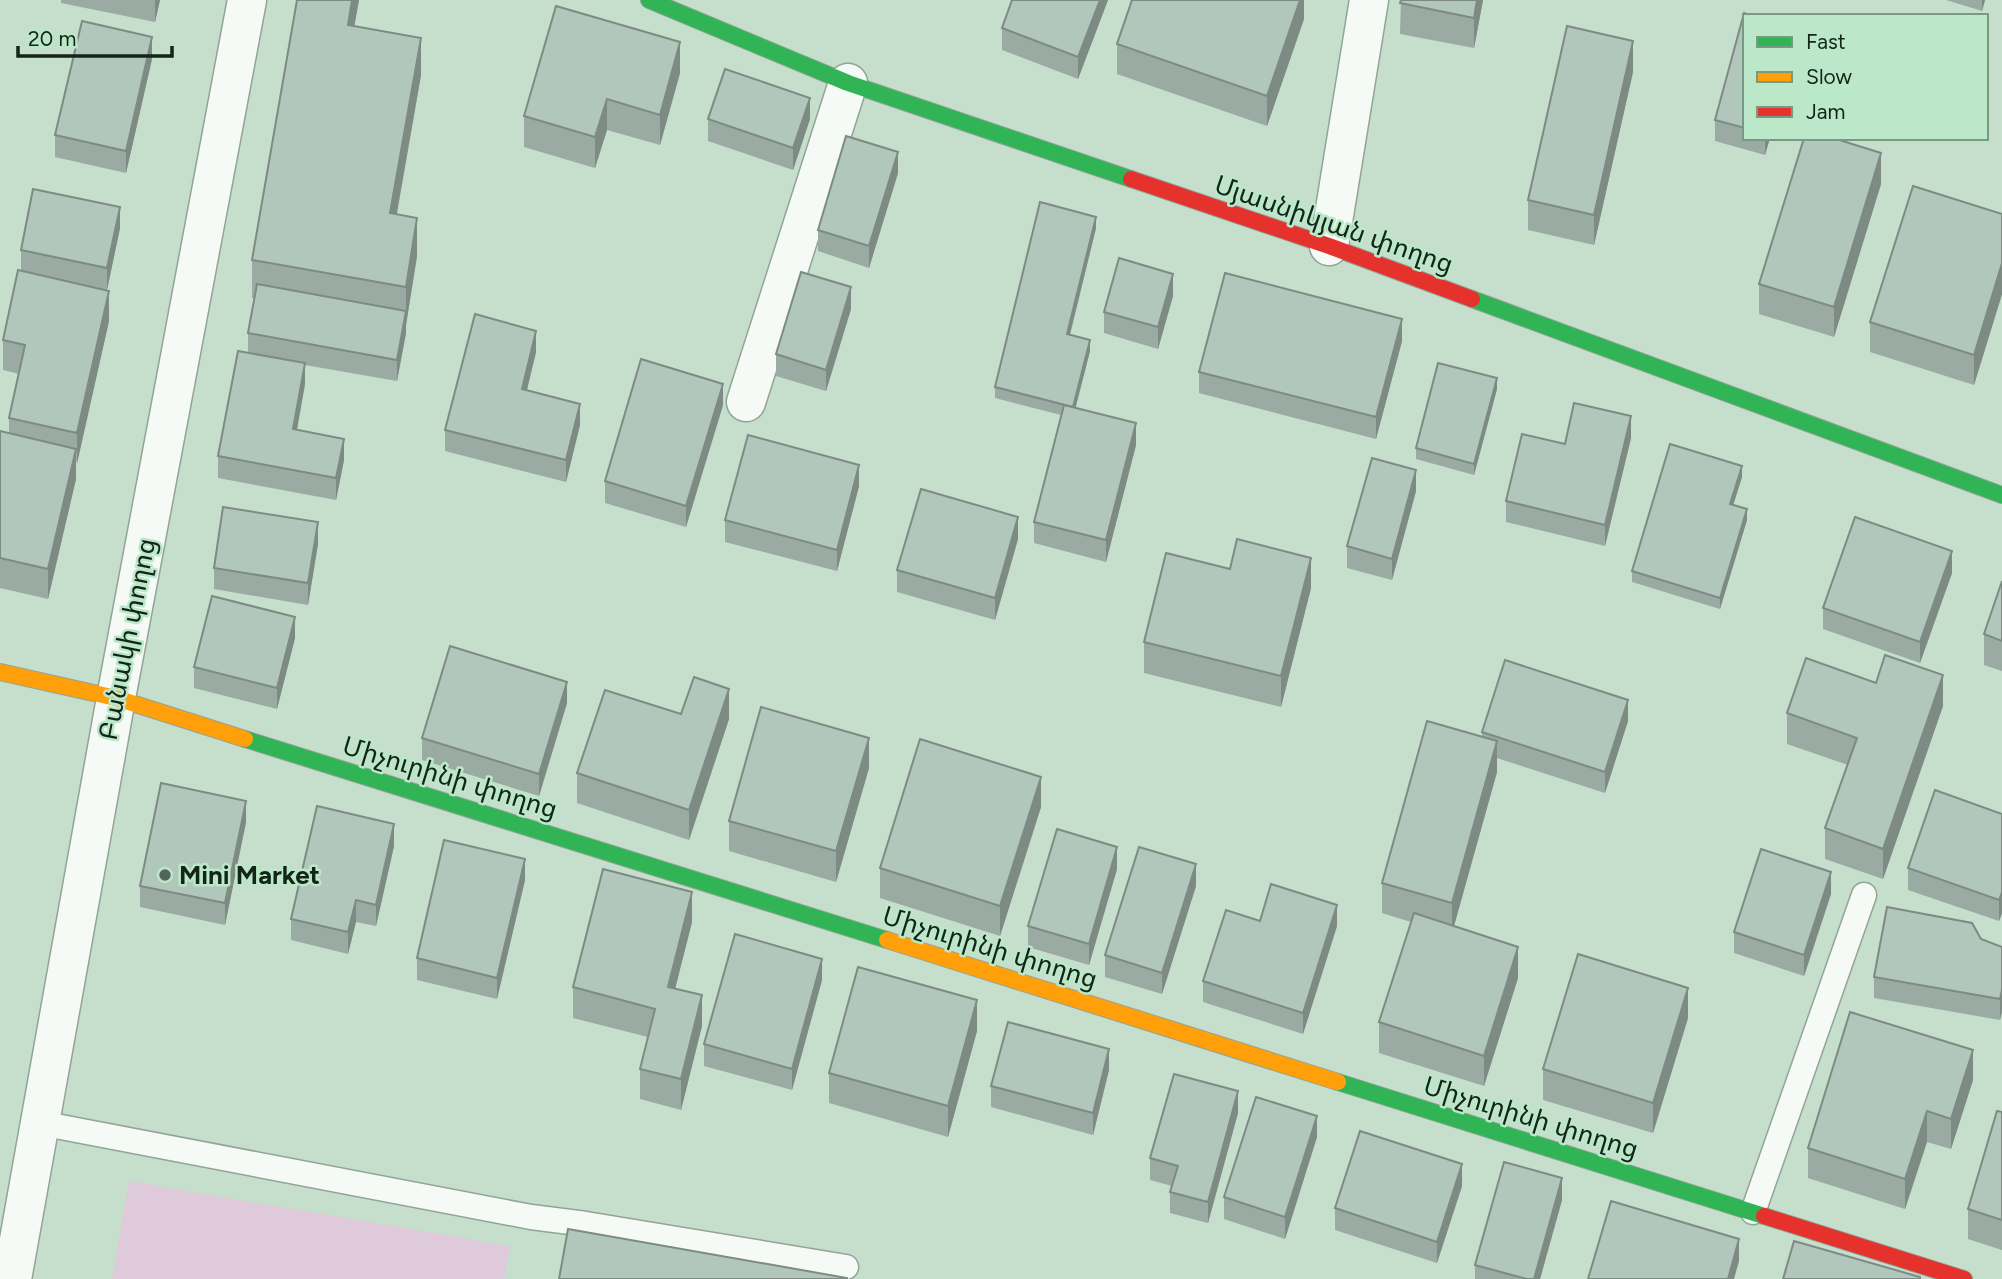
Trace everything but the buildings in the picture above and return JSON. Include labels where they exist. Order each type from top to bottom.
[{"type":"street","name":"Բանակի փողոց","points":[[12,1279],[116,698],[247,0]]},
{"type":"street","name":"Մյասնիկյան փողոց","points":[[649,0],[848,83],[1329,246],[2002,495]]},
{"type":"street","points":[[1329,246],[1369,0]]},
{"type":"street","points":[[746,402],[848,83]]},
{"type":"street","name":"Միչուրինի փողոց","points":[[0,672],[116,698],[1964,1279]]},
{"type":"lane","points":[[1753,1212],[1864,895]]},
{"type":"lane","points":[[40,1123],[531,1217],[846,1267]]},
{"type":"shaded area","points":[[129,1181],[510,1246],[504,1279],[112,1279]]},
{"type":"traffic: fast","points":[[649,0],[848,83],[1131,179]]},
{"type":"traffic: fast","points":[[1472,299],[2002,495]]},
{"type":"traffic: fast","points":[[245,739],[887,940]]},
{"type":"traffic: fast","points":[[1338,1082],[1764,1216]]},
{"type":"traffic: slow","points":[[0,672],[116,698],[245,739]]},
{"type":"traffic: slow","points":[[887,940],[1338,1082]]},
{"type":"traffic: jam","points":[[1131,179],[1329,246],[1472,299]]},
{"type":"traffic: jam","points":[[1764,1216],[1964,1279]]},
{"type":"place","name":"Mini Market","points":[[165,875]]}]
